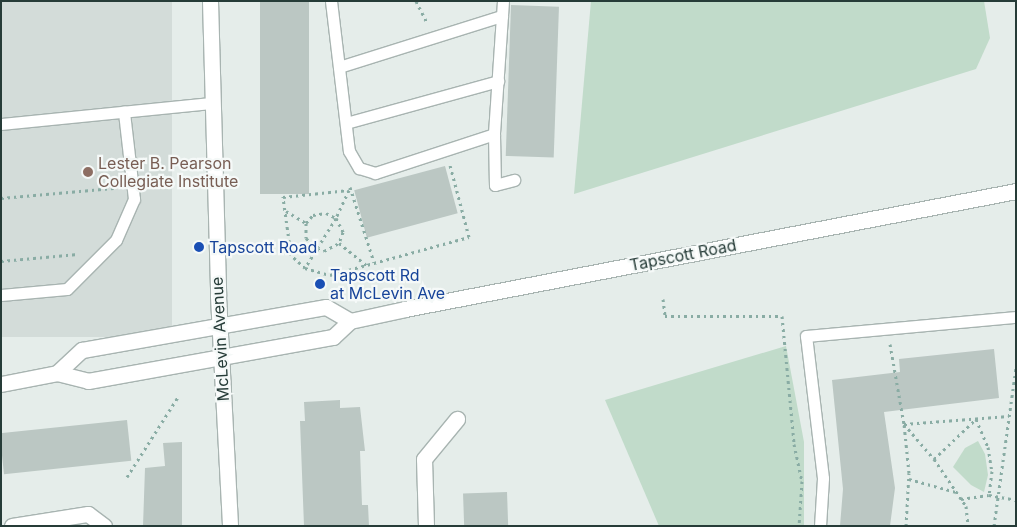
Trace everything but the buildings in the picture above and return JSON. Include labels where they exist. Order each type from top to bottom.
[{"type":"street","name":"McLevin Avenue","points":[[210,1],[221,358],[230,526]]},
{"type":"street","name":"Tapscott Road","points":[[350,321],[1016,191]]},
{"type":"street","points":[[1,384],[57,373],[88,381],[221,358],[333,337],[350,321],[326,307],[220,328],[82,350],[57,373]]},
{"type":"street","points":[[426,526],[424,459],[458,419]]},
{"type":"street","points":[[12,526],[88,514],[104,526]]},
{"type":"lane","points":[[331,1],[349,151],[359,168],[375,173],[494,134]]},
{"type":"lane","points":[[503,1],[494,134],[495,185],[514,180]]},
{"type":"lane","points":[[339,67],[502,16]]},
{"type":"lane","points":[[346,124],[498,81]]},
{"type":"lane","points":[[1,124],[213,103]]},
{"type":"lane","points":[[1,295],[67,288],[116,240],[134,199],[124,112]]},
{"type":"lane","points":[[820,526],[824,478],[806,336],[1016,317]]},
{"type":"path","points":[[416,1],[433,38]]},
{"type":"path","points":[[305,268],[336,218],[349,190],[283,197],[292,255],[305,268],[330,275],[469,237],[446,149]]},
{"type":"path","points":[[350,187],[374,262]]},
{"type":"path","points":[[1,198],[114,188]]},
{"type":"path","points":[[286,211],[306,223]]},
{"type":"path","points":[[326,213],[336,218],[344,232],[338,243],[324,251],[317,249],[306,238],[306,223],[312,215],[326,213]]},
{"type":"path","points":[[338,243],[366,265]]},
{"type":"path","points":[[1,261],[81,254]]},
{"type":"path","points":[[663,299],[665,316],[782,316],[794,444],[802,481],[799,526]]},
{"type":"path","points":[[888,328],[904,424],[909,479],[906,526]]},
{"type":"path","points":[[994,526],[1016,368]]},
{"type":"path","points":[[126,477],[178,397]]},
{"type":"path","points":[[904,424],[1009,416]]},
{"type":"path","points":[[934,459],[976,419]]},
{"type":"path","points":[[976,419],[988,447],[992,471],[989,495]]},
{"type":"path","points":[[904,424],[934,459],[966,506],[968,526]]},
{"type":"path","points":[[909,479],[956,492]]},
{"type":"path","points":[[961,499],[989,495],[1016,500]]},
{"type":"shaded area","name":"Lester B. Pearson Collegiate Institute","points":[[1,1],[172,1],[172,337],[1,337]]},
{"type":"green space","points":[[591,1],[984,1],[990,38],[976,69],[574,194]]},
{"type":"green space","points":[[786,346],[804,442],[804,526],[659,526],[605,400]]},
{"type":"green space","points":[[978,441],[985,454],[988,475],[984,492],[971,485],[953,467],[965,448]]},
{"type":"place","name":"Lester B. Pearson Collegiate Institute","points":[[88,172]]},
{"type":"place","name":"Tapscott Road","points":[[199,247]]},
{"type":"place","name":"Tapscott Rd at McLevin Ave","points":[[320,284]]}]
